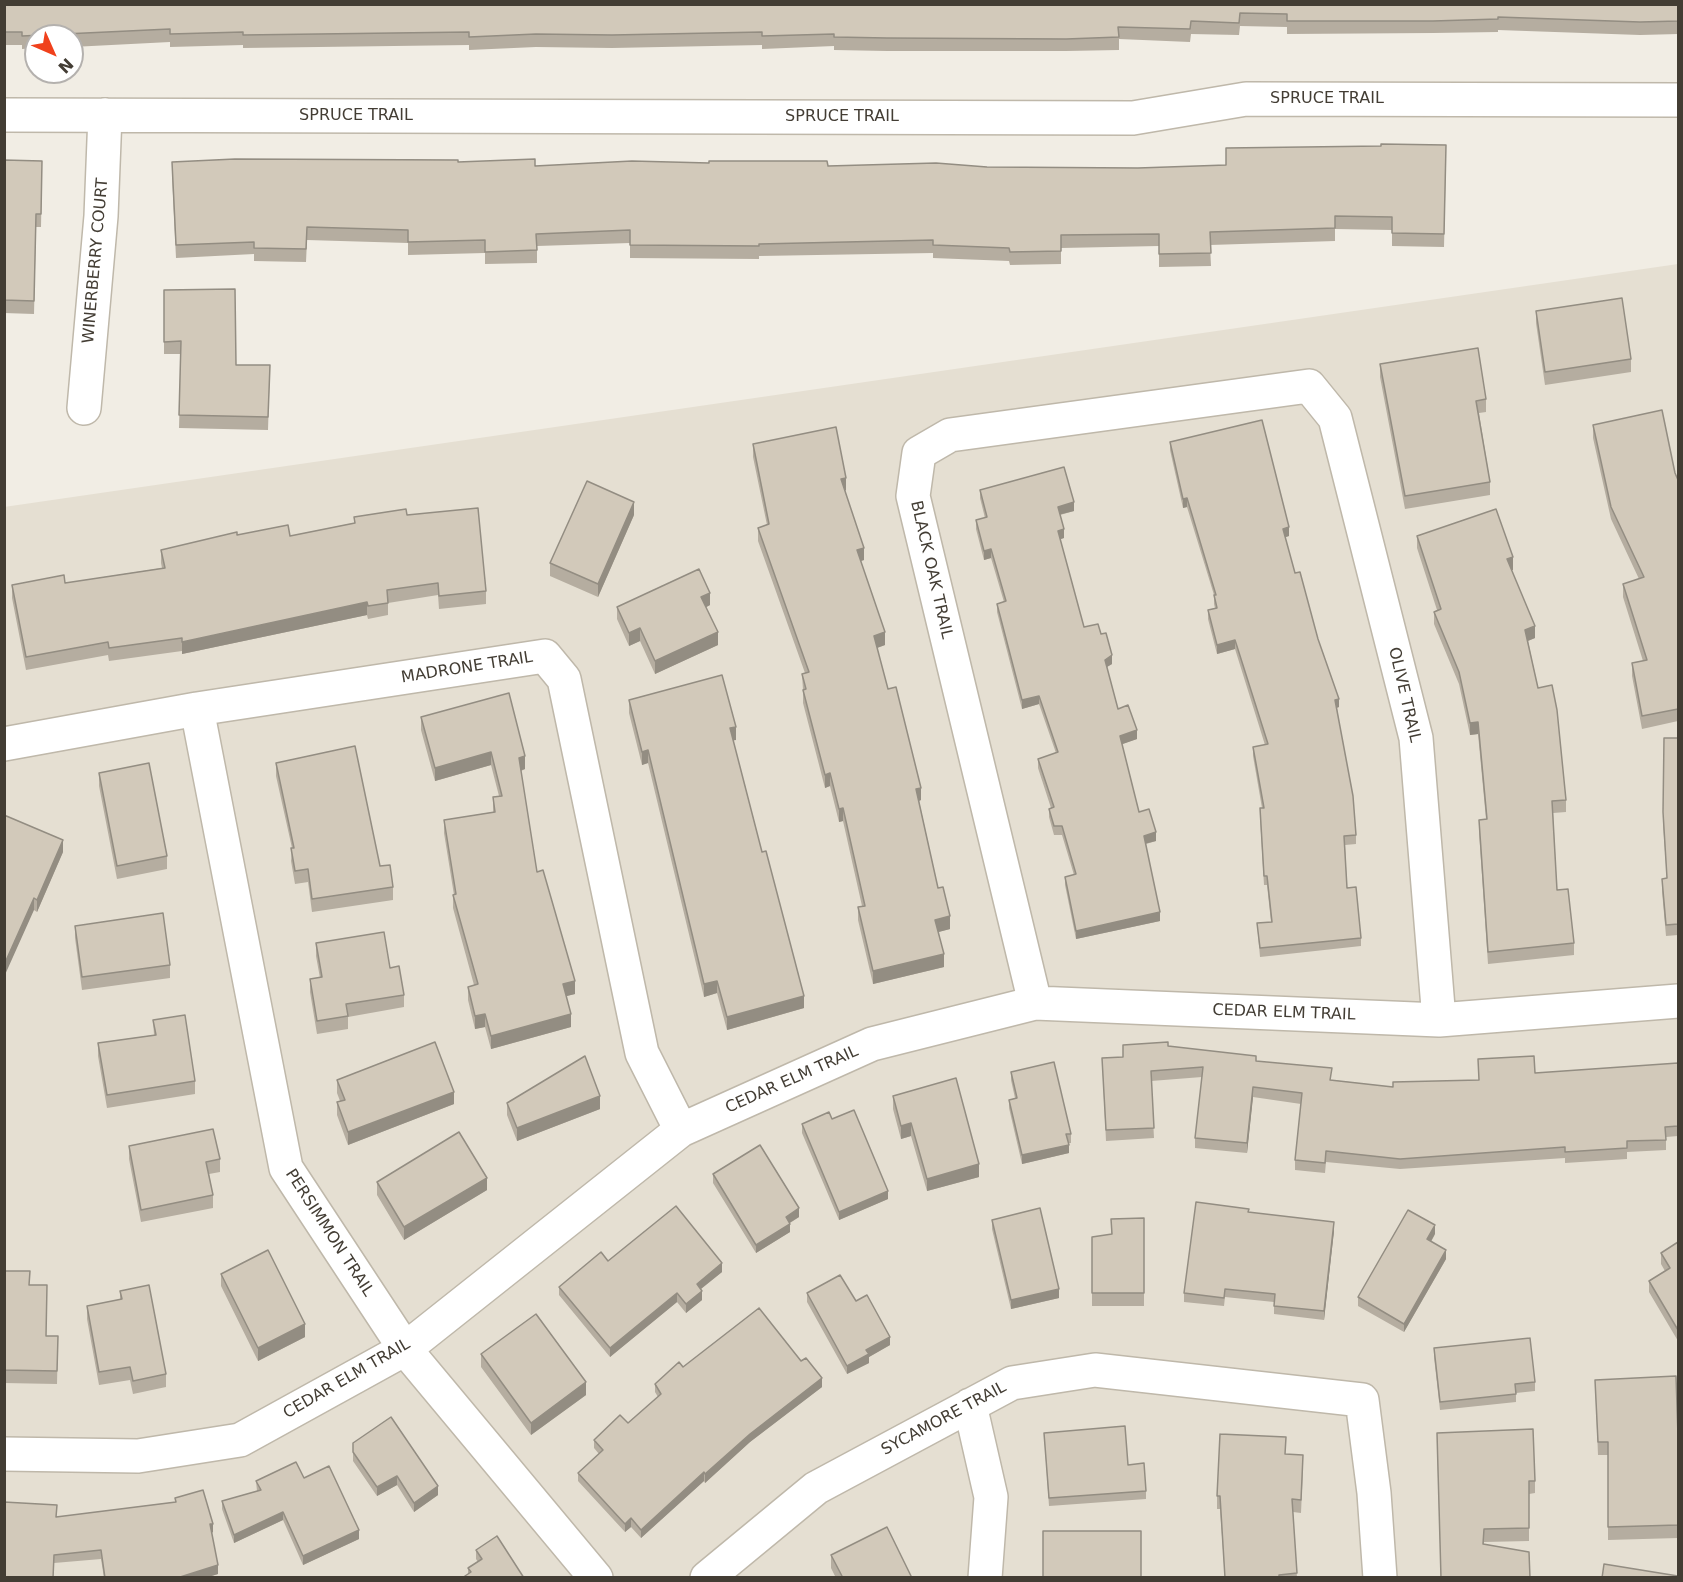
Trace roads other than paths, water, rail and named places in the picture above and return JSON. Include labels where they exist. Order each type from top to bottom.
[{"type":"street","name":"SPRUCE TRAIL","points":[[4,115],[1133,118],[1246,99],[1678,100]]},
{"type":"street","name":"WINERBERRY COURT","points":[[84,408],[101,216],[105,115]]},
{"type":"street","name":"BLACK OAK TRAIL","points":[[1035,1003],[913,496],[919,453],[950,435],[1310,386]]},
{"type":"street","name":"OLIVE TRAIL","points":[[1310,386],[1335,418],[1416,738],[1439,1020]]},
{"type":"street","name":"MADRONE TRAIL","points":[[4,744],[197,709],[545,656],[564,679],[642,1053],[681,1130]]},
{"type":"street","name":"PERSIMMON TRAIL","points":[[197,709],[286,1168],[405,1349],[596,1578]]},
{"type":"street","name":"CEDAR ELM TRAIL","points":[[4,1454],[138,1456],[240,1440],[405,1349],[681,1130],[872,1044],[1035,1003],[1439,1020],[1678,1001]]},
{"type":"street","name":"SYCAMORE TRAIL","points":[[707,1578],[816,1488],[970,1405],[1012,1383],[1095,1370],[1362,1400],[1374,1493],[1380,1578]]},
{"type":"street","points":[[970,1405],[991,1497],[985,1578]]}]
